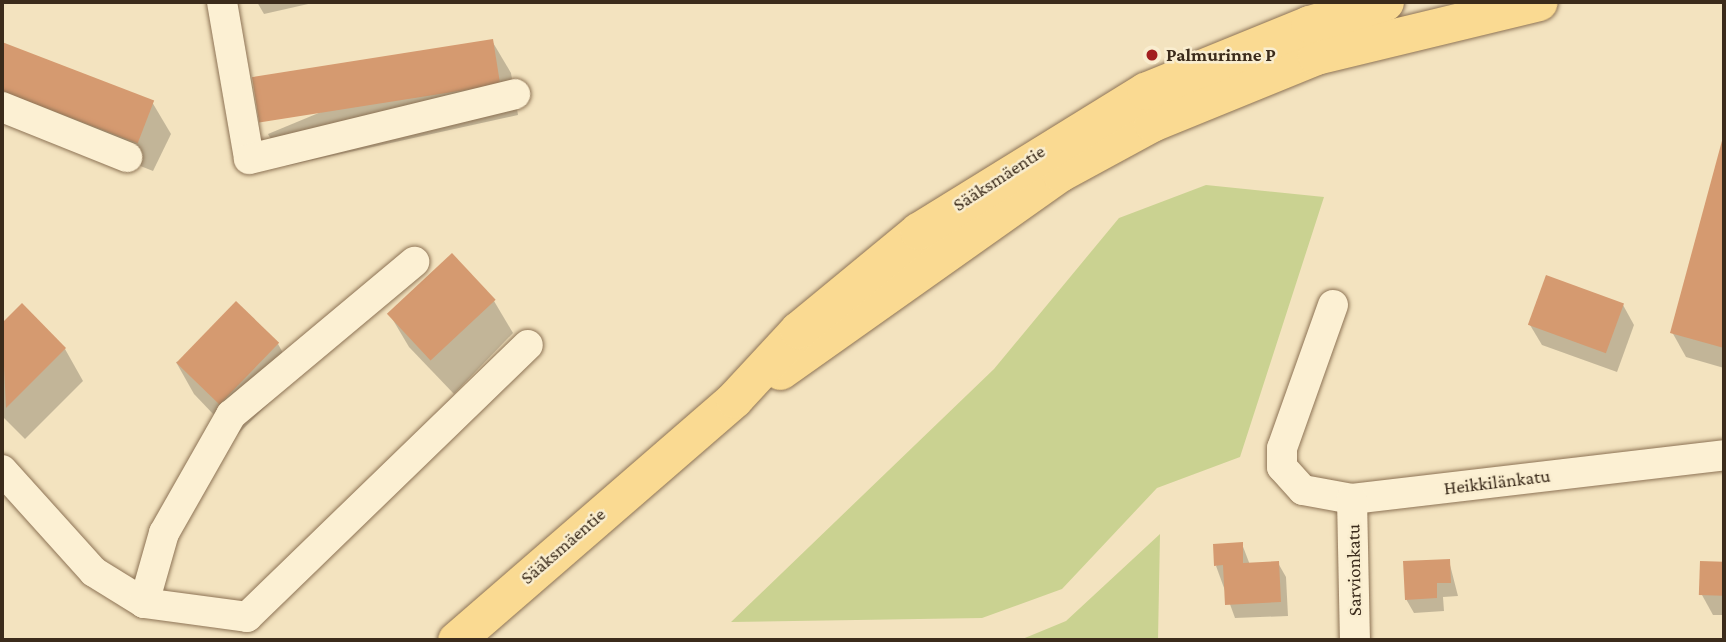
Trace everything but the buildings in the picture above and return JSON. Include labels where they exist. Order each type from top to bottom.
[{"type":"main road","points":[[1352,19],[1385,2]]},
{"type":"main road","points":[[1352,19],[1539,2]]},
{"type":"main road","name":"Sääksmäentie","points":[[456,640],[734,399],[1060,173],[1152,123],[1310,27],[1352,19]]},
{"type":"street","points":[[225,2],[249,159],[514,94]]},
{"type":"street","points":[[2,107],[127,157]]},
{"type":"street","points":[[144,603],[164,533],[231,415],[415,262]]},
{"type":"street","name":"Heikkilänkatu","points":[[1334,304],[1282,448],[1282,467],[1303,490],[1352,499],[1724,455]]},
{"type":"street","points":[[2,470],[94,572],[144,603],[247,617],[528,345]]},
{"type":"street","name":"Sarvionkatu","points":[[1352,499],[1355,640]]},
{"type":"green space","points":[[1206,185],[1324,197],[1240,457],[1157,488],[1062,589],[982,618],[731,622],[994,369],[1119,218]]},
{"type":"green space","points":[[1160,534],[1158,640],[1020,640],[1066,621]]},
{"type":"place","name":"Palmurinne P","points":[[1152,55]]}]
